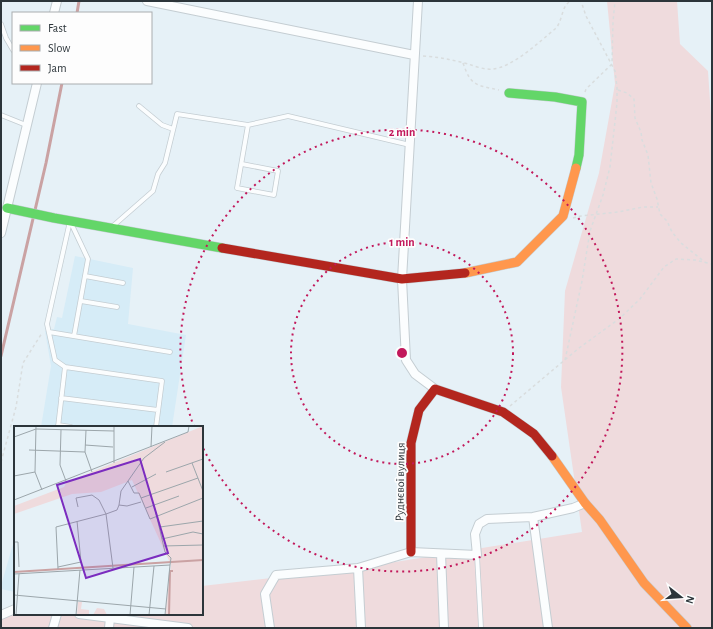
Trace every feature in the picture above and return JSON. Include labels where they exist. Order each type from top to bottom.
[{"type":"street","points":[[54,12],[57,1]]},
{"type":"street","points":[[147,1],[414,55]]},
{"type":"street","points":[[418,1],[402,279],[406,360],[415,374],[435,388],[503,412],[534,434],[560,466],[585,503],[600,520],[644,583],[687,628]]},
{"type":"street","points":[[1,233],[37,84]]},
{"type":"street","points":[[7,208],[70,221],[402,279],[458,275],[517,262],[563,216],[579,155],[582,102],[555,97],[509,92]]},
{"type":"street","name":"Руднєвої вулиця","points":[[411,552],[411,443],[419,410],[435,388]]},
{"type":"street","points":[[270,628],[265,594],[276,575],[358,568],[411,552],[477,555],[475,534],[479,524],[487,519],[533,517],[574,508],[585,503]]},
{"type":"street","points":[[533,517],[548,628]]},
{"type":"street","points":[[441,554],[444,628]]},
{"type":"street","points":[[358,568],[361,628]]},
{"type":"street","points":[[1,615],[14,610]]},
{"type":"street","points":[[53,628],[58,615]]},
{"type":"street","points":[[87,615],[188,628]]},
{"type":"street","points":[[109,628],[110,618]]},
{"type":"lane","points":[[1,24],[6,38],[12,48]]},
{"type":"lane","points":[[138,106],[162,125],[173,129]]},
{"type":"lane","points":[[110,228],[153,191],[158,174],[165,163],[177,114],[248,125],[288,116],[410,145]]},
{"type":"lane","points":[[1,115],[27,125]]},
{"type":"lane","points":[[242,164],[278,171],[274,195],[237,188],[248,125]]},
{"type":"lane","points":[[70,221],[88,259],[74,336]]},
{"type":"lane","points":[[70,221],[47,324],[56,360],[66,367],[162,381],[156,426]]},
{"type":"lane","points":[[85,276],[123,283]]},
{"type":"lane","points":[[80,301],[117,307]]},
{"type":"lane","points":[[49,332],[170,352]]},
{"type":"lane","points":[[58,426],[66,367]]},
{"type":"lane","points":[[62,398],[158,410]]},
{"type":"lane","points":[[477,555],[481,628]]},
{"type":"path","points":[[414,55],[438,57],[463,62],[490,70],[503,67],[529,50],[558,26],[568,2],[571,1]]},
{"type":"path","points":[[566,360],[582,281],[590,231],[603,195],[610,168],[618,90],[615,71],[586,16],[581,1]]},
{"type":"path","points":[[582,102],[586,89],[612,64],[615,1]]},
{"type":"path","points":[[463,62],[467,76],[476,85],[509,92]]},
{"type":"path","points":[[618,90],[627,93],[634,99],[635,118],[648,155],[651,183],[657,199],[660,214],[667,221],[672,232],[681,243],[707,263]]},
{"type":"path","points":[[563,216],[572,219],[581,216],[618,212],[642,206],[658,207]]},
{"type":"path","points":[[503,412],[579,348],[619,319],[640,298],[664,267],[676,259],[695,260],[712,264]]},
{"type":"path","points":[[1,462],[16,407],[23,363],[47,324]]},
{"type":"shaded area","points":[[607,1],[677,1],[680,44],[708,71],[712,131],[712,628],[1,628],[1,610],[14,608],[14,615],[203,615],[203,586],[358,568],[582,532],[561,387],[565,291],[599,173],[615,84]]},
{"type":"shaded area","points":[[75,256],[133,268],[128,324],[186,335],[172,426],[41,426],[51,366],[45,331],[54,329],[57,317],[62,318]]},
{"type":"shaded area","points":[[14,540],[14,592],[1,589]]},
{"type":"waterway","points":[[77,12],[79,1]]},
{"type":"waterway","points":[[1,356],[46,163],[62,84]]},
{"type":"traffic: fast","points":[[509,93],[555,97],[582,102],[579,155],[576,168]]},
{"type":"traffic: fast","points":[[7,208],[54,218],[222,248]]},
{"type":"traffic: slow","points":[[465,273],[517,262],[563,216],[576,168]]},
{"type":"traffic: slow","points":[[552,456],[585,503],[600,520],[644,583],[687,628]]},
{"type":"traffic: jam","points":[[222,248],[402,279],[465,273]]},
{"type":"traffic: jam","points":[[411,552],[411,443],[419,410],[435,389],[503,412],[534,434],[552,456]]}]
